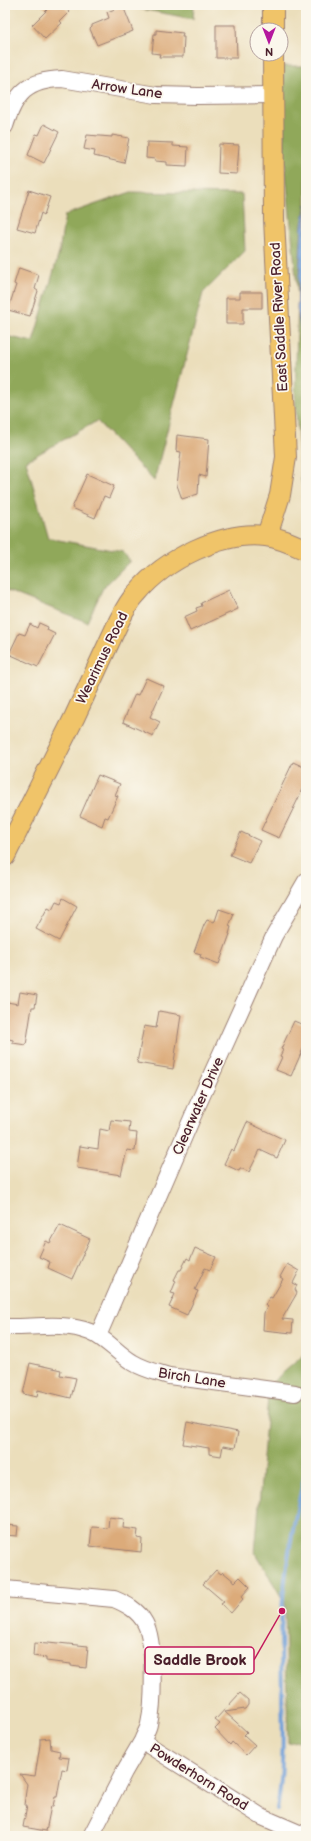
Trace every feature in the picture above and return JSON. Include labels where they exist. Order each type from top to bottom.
[{"type":"main road","points":[[273,5],[273,22]]},
{"type":"main road","name":"East Saddle River Road","points":[[267,536],[280,495],[286,457],[274,219],[273,62]]},
{"type":"main road","points":[[267,536],[285,540],[306,550]]},
{"type":"main road","name":"Wearimus Road","points":[[5,856],[74,718],[119,621],[137,592],[158,572],[170,564],[212,544],[232,537],[267,536]]},
{"type":"street","name":"Arrow Lane","points":[[5,126],[11,107],[16,99],[27,89],[50,79],[62,79],[156,95],[274,95]]},
{"type":"street","name":"Clearwater Drive","points":[[98,1336],[192,1118],[274,936],[306,881]]},
{"type":"street","name":"Birch Lane","points":[[5,1327],[46,1324],[70,1327],[98,1336],[132,1362],[169,1376],[295,1393]]},
{"type":"street","name":"Powderhorn Road","points":[[5,1589],[114,1599],[136,1611],[150,1632],[152,1644],[152,1712],[149,1726],[142,1741],[262,1817],[306,1836]]},
{"type":"street","points":[[91,1836],[142,1741]]},
{"type":"green space","points":[[130,5],[194,5],[193,19],[141,9]]},
{"type":"green space","points":[[283,66],[306,66],[306,502],[301,480],[295,396],[298,298],[284,153]]},
{"type":"green space","points":[[131,192],[242,194],[245,251],[203,293],[154,481],[97,421],[26,461],[48,538],[123,552],[130,561],[103,588],[87,622],[5,590],[5,336],[33,342],[59,253],[65,215]]},
{"type":"green space","points":[[306,1353],[306,1739],[288,1743],[285,1603],[255,1553],[269,1385]]},
{"type":"water","points":[[306,204],[306,362],[297,308],[302,225]]},
{"type":"building","points":[[42,5],[63,5],[69,12],[60,21],[62,23],[45,39],[32,25],[47,10]]},
{"type":"building","points":[[123,6],[133,31],[97,45],[90,29],[92,25],[109,18],[107,12]]},
{"type":"building","points":[[216,25],[236,25],[237,58],[216,58]]},
{"type":"building","points":[[156,30],[183,33],[183,57],[159,57],[160,54],[152,53],[154,34],[156,34]]},
{"type":"building","points":[[44,124],[59,132],[44,163],[28,155],[36,134],[39,135]]},
{"type":"building","points":[[87,135],[112,137],[112,135],[129,138],[124,163],[94,156],[95,151],[84,149]]},
{"type":"building","points":[[147,142],[173,143],[173,146],[188,147],[187,166],[167,165],[167,162],[155,161],[155,159],[146,158]]},
{"type":"building","points":[[219,144],[239,145],[237,174],[218,173]]},
{"type":"building","points":[[29,190],[50,197],[44,215],[41,213],[35,233],[17,228]]},
{"type":"building","points":[[19,268],[39,275],[35,289],[38,291],[30,316],[8,310],[16,285],[14,284]]},
{"type":"building","points":[[240,292],[262,292],[262,308],[243,308],[243,324],[226,324],[226,298],[240,298]]},
{"type":"building","points":[[177,435],[209,439],[206,477],[199,475],[198,494],[182,499],[177,485],[181,452],[176,451]]},
{"type":"building","points":[[87,474],[114,486],[109,498],[104,496],[95,518],[72,508]]},
{"type":"building","points":[[229,590],[238,609],[190,631],[184,617],[197,611],[196,608],[202,606],[201,603]]},
{"type":"building","points":[[39,623],[48,627],[47,630],[55,634],[38,667],[9,654],[19,633],[25,635],[30,624],[37,628]]},
{"type":"building","points":[[146,678],[164,686],[150,717],[160,722],[153,736],[123,722],[135,694],[138,695]]},
{"type":"building","points":[[293,762],[306,768],[306,779],[279,838],[261,830]]},
{"type":"building","points":[[98,775],[120,784],[115,795],[118,796],[108,818],[105,817],[102,826],[80,816]]},
{"type":"building","points":[[241,832],[260,841],[249,863],[230,855]]},
{"type":"building","points":[[63,898],[77,906],[59,941],[36,929],[48,907],[52,909],[56,901],[61,903]]},
{"type":"building","points":[[219,909],[234,914],[229,926],[231,927],[230,934],[219,964],[200,957],[201,954],[194,952],[204,925],[207,920],[213,922],[215,921]]},
{"type":"building","points":[[20,992],[37,995],[35,1007],[32,1007],[26,1045],[13,1043],[13,1040],[5,1038],[7,1002],[18,1004]]},
{"type":"building","points":[[159,1011],[181,1015],[173,1069],[137,1063],[144,1026],[156,1028]]},
{"type":"building","points":[[294,1021],[306,1026],[306,1042],[291,1076],[276,1070],[282,1057],[280,1056],[283,1050],[281,1049]]},
{"type":"building","points":[[111,1120],[130,1122],[129,1132],[137,1133],[135,1151],[127,1150],[121,1175],[77,1168],[80,1146],[98,1149],[100,1129],[109,1131]]},
{"type":"building","points":[[247,1122],[285,1140],[277,1158],[260,1150],[249,1172],[243,1169],[240,1169],[239,1171],[224,1164],[231,1149],[234,1151]]},
{"type":"building","points":[[60,1225],[90,1239],[72,1279],[48,1268],[50,1262],[39,1257],[46,1241],[50,1243]]},
{"type":"building","points":[[195,1248],[216,1257],[210,1270],[205,1268],[195,1290],[198,1291],[187,1315],[169,1307],[175,1294],[171,1293],[176,1281],[174,1280],[187,1258],[190,1260]]},
{"type":"building","points":[[287,1264],[299,1271],[293,1283],[297,1285],[295,1289],[297,1293],[282,1319],[293,1320],[292,1333],[263,1330],[264,1313],[267,1307],[265,1305],[270,1297],[272,1298],[283,1279],[280,1277]]},
{"type":"building","points":[[30,1363],[61,1370],[60,1375],[76,1378],[71,1398],[38,1390],[37,1397],[23,1394]]},
{"type":"building","points":[[187,1422],[238,1432],[235,1448],[223,1446],[221,1456],[209,1454],[209,1448],[183,1444]]},
{"type":"building","points":[[109,1517],[124,1519],[123,1528],[138,1530],[137,1538],[142,1539],[141,1552],[90,1546],[92,1527],[108,1528]]},
{"type":"building","points":[[5,1525],[18,1526],[17,1536],[5,1535]]},
{"type":"building","points":[[216,1570],[221,1574],[223,1572],[235,1582],[240,1577],[250,1587],[241,1597],[243,1599],[231,1613],[221,1604],[224,1602],[203,1584]]},
{"type":"building","points":[[48,1642],[88,1646],[86,1668],[71,1666],[71,1664],[46,1661],[46,1658],[33,1656],[34,1643],[48,1644]]},
{"type":"building","points":[[240,1693],[248,1700],[248,1705],[245,1709],[225,1712],[247,1732],[244,1735],[255,1745],[246,1755],[232,1742],[230,1745],[215,1729],[220,1724],[215,1720]]},
{"type":"building","points":[[50,1738],[51,1749],[60,1751],[59,1757],[69,1758],[67,1770],[62,1769],[57,1797],[55,1797],[53,1806],[51,1806],[46,1831],[23,1827],[27,1805],[24,1805],[27,1784],[20,1774],[35,1776],[40,1739]]},
{"type":"waterway","points":[[277,1809],[283,1735],[281,1661],[283,1593],[291,1540],[306,1470]]},
{"type":"place","name":"Saddle Brook","points":[[282,1611]]}]
